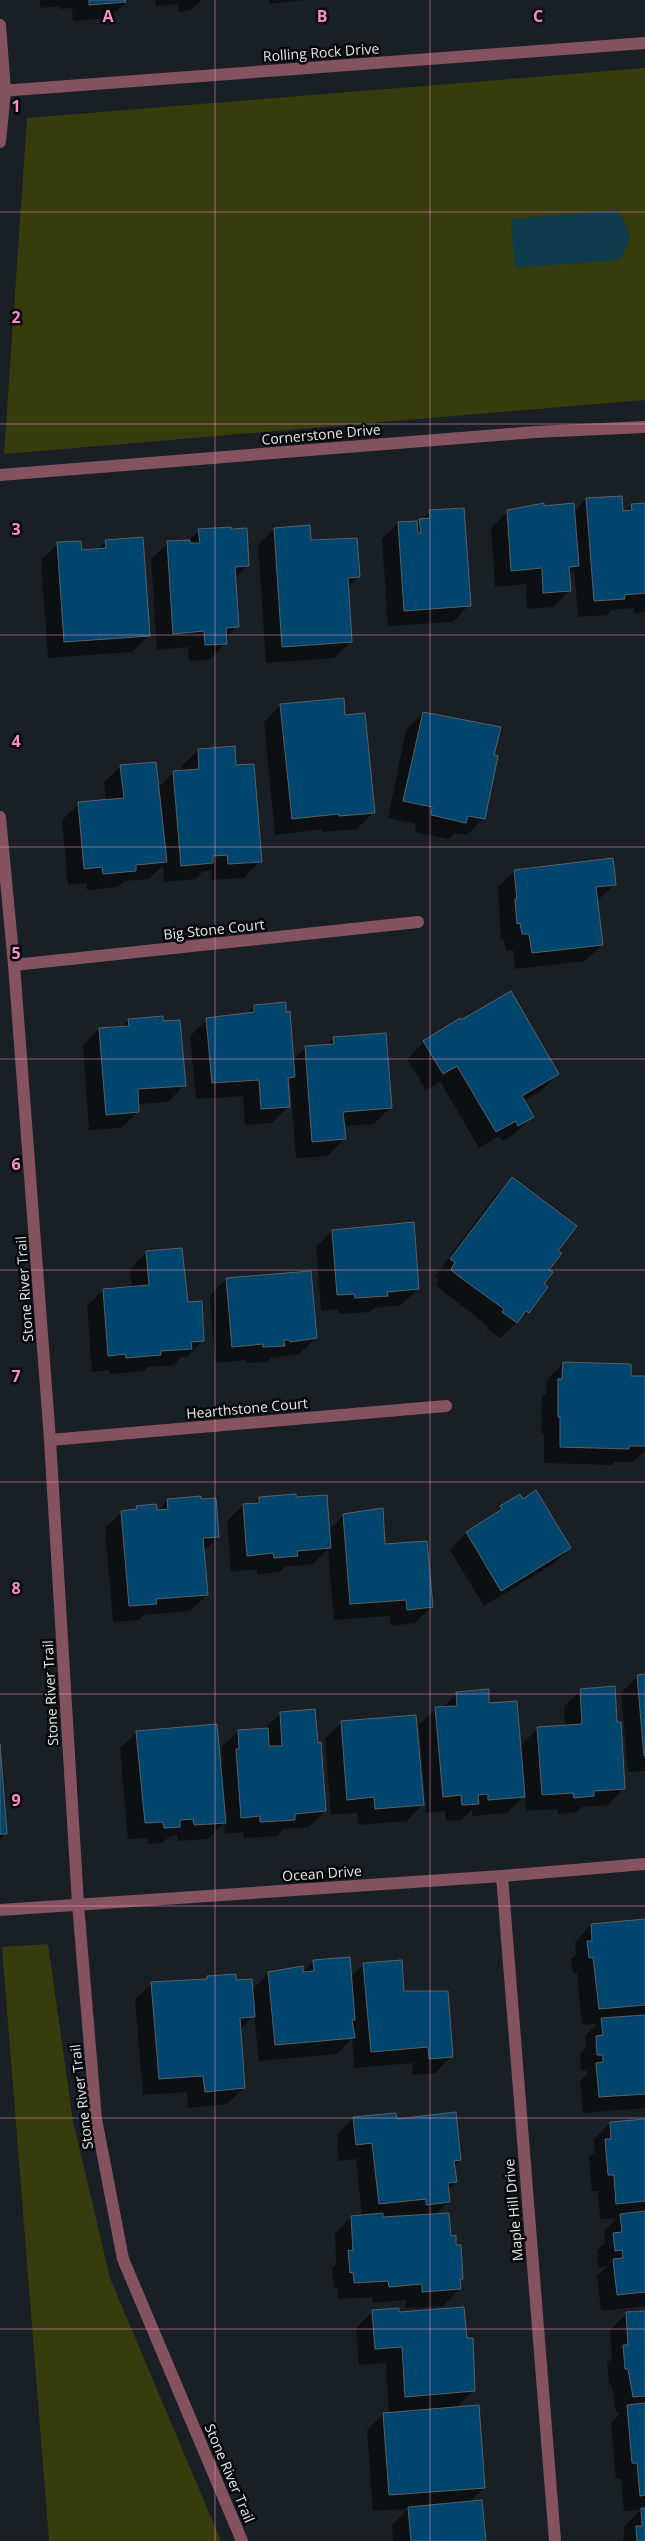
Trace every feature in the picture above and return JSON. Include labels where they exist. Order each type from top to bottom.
[{"type":"street","points":[[0,25],[2,91],[0,142]]},
{"type":"street","name":"Rolling Rock Drive","points":[[2,91],[645,43]]},
{"type":"street","name":"Cornerstone Drive","points":[[0,475],[535,432],[645,427]]},
{"type":"street","name":"Stone River Trail","points":[[0,817],[14,965],[50,1440],[78,1904],[96,2119],[123,2259],[242,2541]]},
{"type":"street","name":"Big Stone Court","points":[[14,965],[418,922]]},
{"type":"street","name":"Hearthstone Court","points":[[50,1440],[446,1406]]},
{"type":"street","name":"Ocean Drive","points":[[0,1910],[502,1876],[645,1864]]},
{"type":"street","name":"Maple Hill Drive","points":[[502,1876],[555,2541]]},
{"type":"green space","points":[[645,68],[645,400],[4,454],[27,118]]},
{"type":"green space","points":[[48,1944],[73,2121],[110,2278],[221,2541],[49,2541],[2,1947]]},
{"type":"water","points":[[615,210],[624,222],[628,234],[627,247],[619,260],[515,268],[511,219]]},
{"type":"building","points":[[89,0],[126,0],[126,2],[89,5]]},
{"type":"building","points":[[622,496],[623,511],[632,510],[631,504],[645,503],[645,593],[624,595],[625,599],[594,601],[586,498]]},
{"type":"building","points":[[544,503],[544,506],[574,503],[579,566],[569,567],[571,591],[543,593],[542,568],[511,571],[507,510]]},
{"type":"building","points":[[464,508],[471,606],[404,611],[398,522],[417,521],[418,533],[421,533],[419,519],[430,518],[429,510]]},
{"type":"building","points":[[310,525],[311,540],[357,538],[360,577],[348,578],[352,642],[282,647],[274,528]]},
{"type":"building","points":[[231,527],[231,529],[247,528],[249,566],[235,567],[239,627],[226,628],[227,644],[205,645],[204,631],[173,634],[167,541],[190,540],[190,543],[200,543],[198,529]]},
{"type":"building","points":[[143,537],[150,636],[64,642],[57,542],[81,541],[82,550],[106,548],[105,540]]},
{"type":"building","points":[[344,698],[345,715],[365,713],[375,813],[339,816],[338,814],[292,819],[280,704]]},
{"type":"building","points":[[423,712],[501,727],[494,755],[498,756],[485,819],[468,816],[466,823],[431,815],[432,807],[403,801]]},
{"type":"building","points":[[235,746],[236,765],[254,764],[262,862],[228,864],[227,855],[213,856],[213,863],[181,866],[173,771],[199,769],[198,749]]},
{"type":"building","points":[[156,762],[167,862],[136,865],[136,871],[103,874],[102,867],[84,869],[78,802],[124,798],[120,765]]},
{"type":"building","points":[[613,858],[616,885],[596,887],[603,945],[532,953],[529,934],[522,934],[520,923],[517,924],[514,870]]},
{"type":"building","points":[[511,991],[559,1074],[522,1096],[534,1117],[518,1126],[516,1121],[496,1132],[457,1066],[443,1074],[423,1041],[460,1018],[461,1020]]},
{"type":"building","points":[[286,1002],[286,1012],[290,1011],[295,1077],[288,1078],[290,1107],[261,1109],[259,1080],[212,1083],[206,1018],[254,1012],[254,1005]]},
{"type":"building","points":[[163,1016],[163,1021],[180,1020],[186,1086],[138,1089],[139,1112],[106,1115],[99,1028],[129,1026],[128,1019]]},
{"type":"building","points":[[386,1033],[392,1108],[343,1112],[346,1139],[312,1142],[305,1046],[334,1044],[333,1037]]},
{"type":"building","points":[[512,1177],[577,1226],[558,1251],[562,1253],[549,1270],[553,1272],[544,1284],[548,1287],[529,1313],[526,1311],[517,1323],[502,1312],[504,1309],[451,1270],[455,1262],[450,1259]]},
{"type":"building","points":[[414,1222],[419,1289],[387,1292],[388,1296],[355,1298],[354,1294],[337,1295],[332,1230]]},
{"type":"building","points":[[182,1248],[188,1302],[202,1301],[204,1341],[191,1342],[192,1349],[161,1351],[161,1355],[126,1358],[125,1354],[108,1356],[103,1289],[149,1285],[146,1251]]},
{"type":"building","points":[[311,1271],[317,1338],[290,1342],[289,1340],[284,1340],[285,1346],[263,1347],[263,1344],[232,1347],[226,1278]]},
{"type":"building","points":[[563,1362],[631,1364],[631,1376],[645,1376],[645,1446],[629,1446],[629,1449],[560,1447],[558,1379],[562,1379]]},
{"type":"building","points":[[536,1490],[571,1548],[501,1591],[466,1532],[502,1509],[500,1506],[520,1494],[523,1499]]},
{"type":"building","points":[[296,1494],[296,1497],[327,1495],[331,1548],[297,1551],[298,1556],[274,1558],[273,1553],[247,1556],[243,1504],[259,1503],[259,1497]]},
{"type":"building","points":[[201,1496],[201,1499],[216,1498],[219,1537],[203,1538],[208,1595],[156,1599],[157,1604],[129,1606],[121,1511],[137,1509],[136,1506],[156,1504],[157,1510],[168,1509],[167,1499]]},
{"type":"building","points":[[383,1508],[385,1544],[427,1541],[433,1607],[407,1610],[406,1600],[350,1604],[343,1514]]},
{"type":"building","points":[[645,1674],[645,1756],[644,1756],[637,1675]]},
{"type":"building","points":[[615,1686],[617,1722],[621,1722],[625,1789],[594,1791],[594,1796],[574,1798],[573,1793],[542,1795],[537,1727],[582,1724],[580,1689]]},
{"type":"building","points":[[489,1689],[489,1703],[517,1701],[525,1797],[488,1800],[488,1794],[478,1795],[479,1804],[462,1805],[461,1795],[443,1797],[435,1707],[457,1706],[456,1692]]},
{"type":"building","points":[[315,1709],[318,1743],[321,1742],[326,1811],[295,1814],[295,1820],[260,1822],[260,1816],[241,1818],[236,1749],[239,1749],[238,1730],[268,1728],[269,1746],[282,1746],[280,1712]]},
{"type":"building","points":[[416,1715],[424,1805],[375,1809],[374,1797],[347,1800],[341,1721]]},
{"type":"building","points":[[217,1724],[226,1823],[194,1825],[193,1819],[180,1820],[180,1827],[164,1828],[163,1822],[145,1823],[136,1731]]},
{"type":"building","points":[[0,1744],[7,1834],[0,1834]]},
{"type":"building","points":[[645,1919],[645,2005],[599,2009],[593,1957],[589,1958],[587,1941],[592,1941],[591,1924]]},
{"type":"building","points":[[350,1957],[355,2020],[352,2020],[355,2038],[275,2045],[268,1972],[303,1966],[303,1972],[314,1971],[313,1960]]},
{"type":"building","points":[[402,1960],[404,1991],[448,1991],[453,2057],[429,2059],[428,2047],[371,2052],[363,1963]]},
{"type":"building","points":[[236,1974],[236,1980],[252,1979],[255,2017],[240,2018],[245,2088],[205,2092],[203,2076],[159,2079],[151,1982],[207,1979],[207,1976]]},
{"type":"building","points":[[645,2015],[645,2094],[599,2097],[596,2063],[603,2062],[603,2055],[597,2055],[596,2036],[603,2035],[601,2018]]},
{"type":"building","points":[[456,2112],[461,2160],[454,2161],[457,2182],[448,2183],[450,2202],[426,2205],[426,2199],[379,2204],[372,2143],[356,2145],[353,2117],[396,2113],[397,2119]]},
{"type":"building","points":[[645,2119],[645,2201],[616,2204],[614,2175],[608,2175],[605,2139],[611,2139],[610,2122]]},
{"type":"building","points":[[645,2211],[645,2292],[617,2295],[613,2259],[623,2258],[622,2250],[615,2251],[613,2233],[622,2232],[620,2214]]},
{"type":"building","points":[[383,2213],[383,2217],[449,2213],[451,2236],[456,2235],[456,2245],[461,2245],[463,2279],[460,2279],[461,2289],[422,2292],[422,2284],[389,2287],[388,2281],[354,2283],[353,2272],[350,2273],[348,2250],[353,2251],[351,2216]]},
{"type":"building","points":[[464,2307],[467,2338],[473,2338],[475,2391],[405,2397],[402,2347],[375,2349],[372,2310],[399,2308],[399,2312]]},
{"type":"building","points":[[645,2311],[645,2396],[633,2397],[628,2369],[625,2369],[623,2345],[628,2345],[626,2312]]},
{"type":"building","points":[[645,2403],[645,2495],[640,2496],[637,2463],[632,2463],[627,2405]]},
{"type":"building","points":[[479,2405],[485,2488],[389,2495],[383,2413]]},
{"type":"building","points":[[482,2500],[486,2541],[411,2541],[408,2507]]},
{"type":"building","points":[[641,2508],[645,2508],[645,2541],[637,2541],[636,2526],[642,2526]]}]
